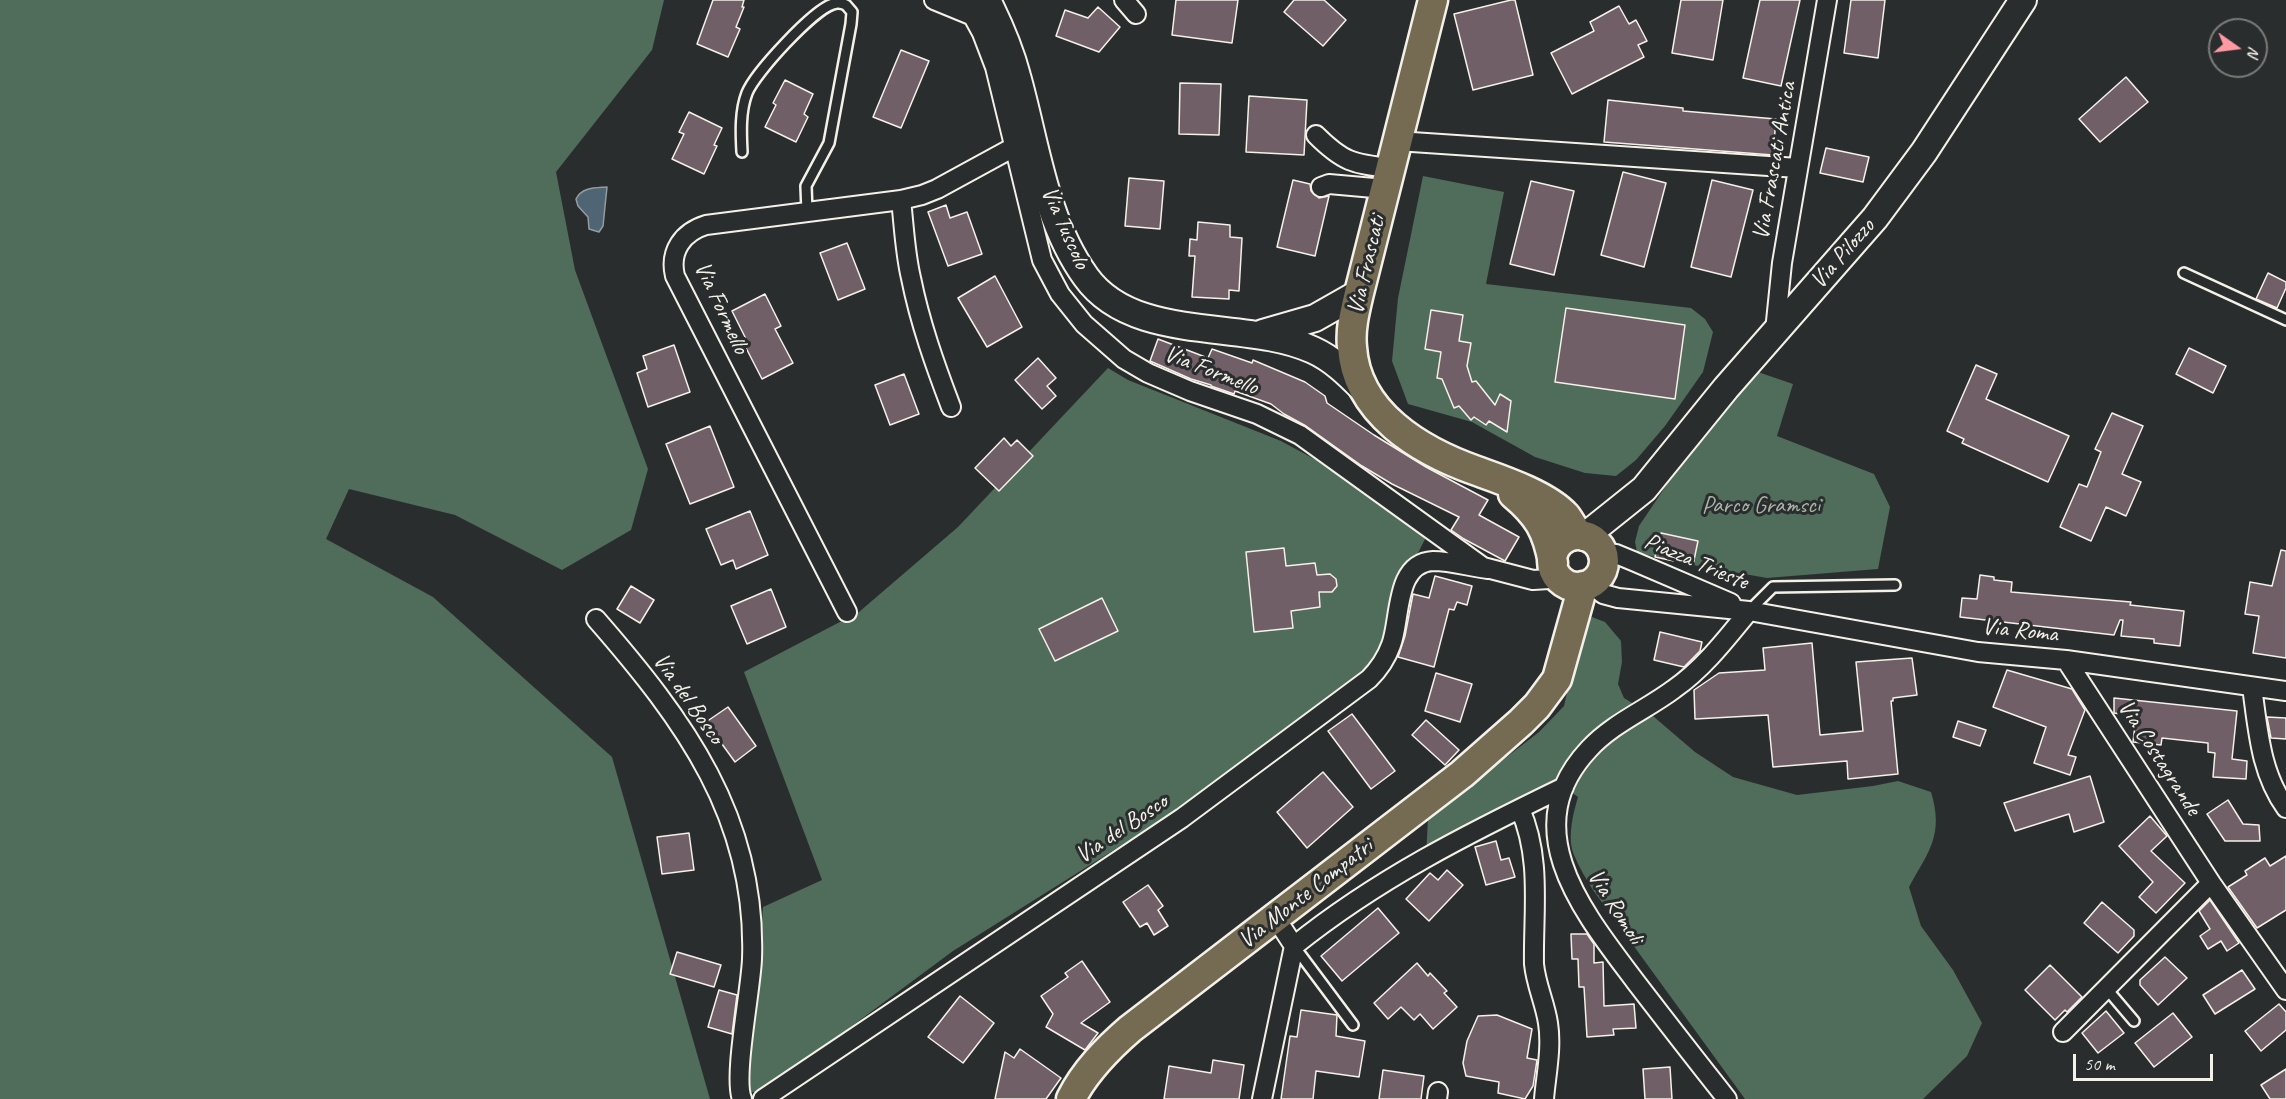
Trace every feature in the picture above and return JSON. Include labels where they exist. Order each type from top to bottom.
[{"type":"main road","name":"Via Frascati","points":[[1433,0],[1359,293],[1352,345],[1354,366],[1363,389],[1382,414],[1414,441],[1438,455],[1499,482],[1535,514],[1568,577]]},
{"type":"main road","name":"Via Frascati","points":[[1478,472],[1508,482],[1543,500],[1565,515],[1591,543]]},
{"type":"main road","points":[[1562,541],[1591,543],[1603,565],[1600,572],[1568,577],[1557,547],[1562,541]]},
{"type":"main road","name":"Via Monte Compatri","points":[[1071,1099],[1085,1076],[1117,1040],[1474,764],[1521,723],[1546,694],[1560,628],[1561,591],[1568,577]]},
{"type":"street","points":[[934,0],[980,8]]},
{"type":"street","name":"Via Formello","points":[[964,0],[980,8],[987,44],[995,67],[1042,260],[1060,294],[1075,314],[1124,359],[1148,373],[1190,391],[1257,414],[1300,435],[1486,568]]},
{"type":"street","points":[[1124,0],[1136,14]]},
{"type":"street","name":"Via Frascati Antica","points":[[1775,331],[1782,262],[1827,0]]},
{"type":"street","name":"Via Pilozzo","points":[[1591,543],[1642,490],[1906,179],[2023,0]]},
{"type":"street","name":"Via Tuscolo","points":[[980,8],[1011,54],[1038,160],[1055,214],[1066,242],[1093,286],[1124,307],[1164,322],[1205,330],[1260,334]]},
{"type":"street","points":[[1316,135],[1345,160],[1361,165],[1798,168]]},
{"type":"street","name":"Via Formello","points":[[847,612],[682,289],[674,269],[674,256],[679,244],[694,230],[706,225],[901,200],[922,195],[1014,147]]},
{"type":"street","points":[[1321,187],[1391,166]]},
{"type":"street","points":[[901,200],[910,275],[918,311],[951,408]]},
{"type":"street","points":[[1260,334],[1315,318],[1359,293]]},
{"type":"street","points":[[1260,334],[1293,342],[1324,355],[1363,389]]},
{"type":"street","name":"Piazza Trieste","points":[[1591,543],[1749,611]]},
{"type":"street","name":"Via del Bosco","points":[[763,1099],[1182,818],[1369,679],[1382,666],[1392,643],[1400,597],[1407,579],[1418,566],[1426,562],[1451,563],[1486,568],[1543,581],[1568,577]]},
{"type":"street","name":"Piazza Trieste","points":[[1568,577],[1603,594],[1618,598],[1749,611]]},
{"type":"street","name":"Via Roma","points":[[1749,611],[1978,652],[2066,660],[2286,691]]},
{"type":"street","name":"Via Romoli","points":[[1727,1099],[1596,928],[1575,895],[1560,858],[1555,831],[1558,806],[1564,787],[1580,760],[1600,738],[1688,679],[1705,663],[1749,611]]},
{"type":"street","name":"Via del Bosco","points":[[596,619],[642,673],[684,730],[714,781],[734,830],[748,888],[752,930],[749,993],[740,1075],[742,1099]]},
{"type":"street","name":"Via Costagrande","points":[[2066,660],[2211,883],[2286,990]]},
{"type":"street","points":[[2252,687],[2264,765],[2274,790],[2286,808]]},
{"type":"street","points":[[1262,1099],[1294,946],[1337,912],[1383,881],[1436,851],[1564,787]]},
{"type":"street","points":[[1520,809],[1532,842],[1535,908],[1534,964],[1549,1029],[1544,1099]]},
{"type":"street","points":[[2063,1032],[2211,883]]},
{"type":"street","points":[[1275,917],[1294,946]]},
{"type":"lane","points":[[742,152],[744,102],[756,76],[790,39],[824,9],[834,4],[846,5],[852,12],[851,24],[835,117],[823,156],[806,186],[807,212]]},
{"type":"lane","points":[[2184,273],[2286,320]]},
{"type":"lane","points":[[1749,611],[1773,587],[1895,585]]},
{"type":"lane","points":[[1294,946],[1353,1025]]},
{"type":"lane","points":[[2106,988],[2134,1021]]},
{"type":"green space","points":[[0,0],[664,0],[652,50],[556,172],[575,270],[648,469],[631,530],[562,570],[455,515],[349,489],[326,539],[433,597],[612,757],[710,1099],[0,1099]]},
{"type":"green space","points":[[1423,176],[1504,192],[1486,284],[1691,308],[1705,319],[1713,332],[1703,372],[1665,426],[1636,460],[1616,476],[1585,473],[1535,457],[1472,422],[1408,404],[1392,361],[1398,298]]},
{"type":"green space","points":[[1108,368],[1128,380],[1281,441],[1318,461],[1426,537],[1412,565],[1377,656],[1352,683],[1211,789],[953,951],[763,1092],[749,1092],[745,1083],[763,907],[822,880],[744,672],[859,612],[958,527]]},
{"type":"green space","name":"Parco Gramsci","points":[[1755,371],[1793,384],[1777,436],[1874,474],[1890,507],[1878,569],[1767,578],[1693,565],[1698,541],[1661,533],[1655,557],[1637,552],[1635,542],[1639,526],[1690,450]]},
{"type":"green space","points":[[1592,617],[1605,622],[1621,641],[1622,662],[1618,684],[1624,698],[1653,716],[1695,752],[1733,777],[1797,795],[1898,781],[1931,792],[1935,807],[1935,831],[1928,852],[1909,887],[1921,926],[1953,970],[1982,1023],[1967,1056],[1923,1099],[1745,1099],[1585,877],[1574,855],[1571,841],[1578,797],[1564,787],[1426,857],[1428,818],[1539,732],[1564,706],[1583,622]]},
{"type":"water","points":[[607,187],[603,226],[599,232],[589,229],[588,217],[578,206],[576,199],[585,190]]},
{"type":"building","points":[[713,0],[744,0],[742,7],[744,7],[736,27],[740,29],[728,57],[697,44]]},
{"type":"building","points":[[1176,0],[1238,0],[1232,43],[1172,35]]},
{"type":"building","points":[[1294,0],[1324,0],[1346,20],[1323,46],[1284,12]]},
{"type":"building","points":[[1515,0],[1533,75],[1473,90],[1454,14]]},
{"type":"building","points":[[1681,0],[1723,0],[1713,60],[1672,53]]},
{"type":"building","points":[[1760,0],[1800,0],[1781,86],[1743,78]]},
{"type":"building","points":[[1851,0],[1885,0],[1878,58],[1844,53]]},
{"type":"building","points":[[1619,6],[1629,24],[1636,20],[1647,41],[1638,45],[1644,57],[1572,94],[1551,53],[1594,31],[1590,22]]},
{"type":"building","points":[[1098,7],[1120,27],[1099,52],[1056,36],[1065,10],[1088,18]]},
{"type":"building","points":[[901,50],[929,61],[901,128],[873,117]]},
{"type":"building","points":[[2126,77],[2148,102],[2100,142],[2079,119]]},
{"type":"building","points":[[785,80],[813,94],[804,114],[808,117],[796,142],[765,127],[776,105],[773,103]]},
{"type":"building","points":[[1180,83],[1221,84],[1219,135],[1179,134]]},
{"type":"building","points":[[1249,96],[1307,100],[1304,155],[1246,152]]},
{"type":"building","points":[[1608,100],[1683,108],[1683,111],[1776,119],[1773,155],[1604,142]]},
{"type":"building","points":[[689,112],[722,128],[714,145],[717,146],[704,174],[672,159],[684,134],[679,132]]},
{"type":"building","points":[[1826,148],[1869,157],[1863,182],[1820,173]]},
{"type":"building","points":[[1623,172],[1666,183],[1644,267],[1601,255]]},
{"type":"building","points":[[1129,178],[1164,181],[1160,229],[1125,226]]},
{"type":"building","points":[[1293,180],[1310,184],[1311,191],[1319,198],[1329,196],[1315,256],[1277,247]]},
{"type":"building","points":[[1712,180],[1753,190],[1731,277],[1691,267]]},
{"type":"building","points":[[1531,181],[1574,191],[1554,275],[1510,264]]},
{"type":"building","points":[[946,205],[950,218],[967,212],[982,254],[948,266],[928,212]]},
{"type":"building","points":[[1198,222],[1230,225],[1230,237],[1242,238],[1239,291],[1229,290],[1229,299],[1192,297],[1195,256],[1189,256],[1190,239],[1197,240]]},
{"type":"building","points":[[847,243],[865,289],[838,300],[820,253]]},
{"type":"building","points":[[2268,273],[2286,282],[2286,288],[2277,308],[2256,299]]},
{"type":"building","points":[[995,276],[1022,327],[987,347],[958,298]]},
{"type":"building","points":[[765,294],[781,326],[775,329],[793,363],[762,379],[745,346],[749,345],[732,311]]},
{"type":"building","points":[[1566,308],[1685,325],[1675,399],[1555,382]]},
{"type":"building","points":[[1431,310],[1463,315],[1459,341],[1471,343],[1467,366],[1472,382],[1476,381],[1495,405],[1500,394],[1511,401],[1507,432],[1489,421],[1486,425],[1474,417],[1471,420],[1459,406],[1454,408],[1442,379],[1437,378],[1441,352],[1425,349]]},
{"type":"building","points":[[1158,339],[1208,358],[1212,349],[1252,363],[1253,360],[1305,382],[1325,396],[1327,403],[1374,435],[1426,467],[1488,500],[1479,515],[1519,537],[1505,561],[1451,530],[1459,517],[1392,484],[1362,466],[1271,404],[1191,379],[1150,361]]},
{"type":"building","points":[[674,345],[690,392],[648,407],[637,373],[647,369],[643,356]]},
{"type":"building","points":[[2189,348],[2226,366],[2213,393],[2176,374]]},
{"type":"building","points":[[1038,358],[1056,378],[1047,386],[1056,396],[1042,409],[1015,380]]},
{"type":"building","points":[[1976,365],[1997,374],[1986,399],[2069,436],[2048,482],[1962,443],[1964,439],[1947,431]]},
{"type":"building","points":[[904,374],[919,414],[890,425],[875,385]]},
{"type":"building","points":[[2112,413],[2143,426],[2122,474],[2141,482],[2126,516],[2106,507],[2091,541],[2060,527],[2079,484],[2087,487],[2101,452],[2095,449]]},
{"type":"building","points":[[710,426],[734,487],[690,504],[666,444]]},
{"type":"building","points":[[1004,438],[1011,446],[1017,440],[1033,456],[999,491],[975,468]]},
{"type":"building","points":[[750,511],[768,555],[736,569],[733,560],[721,565],[706,529]]},
{"type":"building","points":[[1661,533],[1698,541],[1693,565],[1655,557]]},
{"type":"building","points":[[1284,548],[1286,566],[1315,563],[1317,575],[1330,574],[1336,579],[1337,586],[1332,592],[1319,592],[1320,607],[1291,611],[1293,628],[1254,632],[1246,552]]},
{"type":"building","points":[[2281,550],[2286,551],[2286,658],[2253,653],[2259,616],[2245,614],[2250,582],[2272,586]]},
{"type":"building","points":[[1980,575],[1994,577],[1994,580],[2012,582],[2011,592],[2131,602],[2130,605],[2184,611],[2180,646],[2154,643],[2154,639],[2121,636],[2123,620],[2120,620],[2114,635],[1960,617],[1962,598],[1977,599]]},
{"type":"building","points":[[1435,576],[1472,586],[1467,605],[1457,602],[1454,610],[1449,609],[1434,667],[1398,657],[1405,636],[1413,594],[1429,598]]},
{"type":"building","points":[[631,586],[654,600],[640,623],[617,609]]},
{"type":"building","points":[[771,589],[786,627],[747,644],[731,606]]},
{"type":"building","points":[[1102,598],[1118,631],[1055,661],[1039,629]]},
{"type":"building","points":[[1660,632],[1702,642],[1700,651],[1684,667],[1654,660]]},
{"type":"building","points":[[1812,643],[1820,735],[1863,731],[1856,662],[1912,658],[1917,695],[1893,698],[1891,701],[1898,774],[1848,779],[1847,761],[1773,767],[1768,715],[1695,719],[1694,690],[1719,673],[1765,670],[1763,648]]},
{"type":"building","points":[[2007,670],[2072,689],[2085,710],[2068,755],[2076,757],[2070,775],[2034,763],[2046,727],[1993,707]]},
{"type":"building","points":[[1436,673],[1472,684],[1460,722],[1425,711]]},
{"type":"building","points":[[2114,698],[2237,711],[2232,759],[2247,761],[2246,779],[2213,777],[2215,753],[2208,752],[2208,743],[2162,738],[2161,745],[2133,742],[2136,716],[2114,713]]},
{"type":"building","points":[[728,707],[756,746],[735,762],[706,722]]},
{"type":"building","points":[[1352,714],[1395,771],[1371,789],[1328,731]]},
{"type":"building","points":[[2267,717],[2286,718],[2286,739],[2271,738]]},
{"type":"building","points":[[1426,720],[1459,750],[1445,765],[1412,735]]},
{"type":"building","points":[[1958,721],[1986,730],[1980,746],[1953,737]]},
{"type":"building","points":[[1323,772],[1353,807],[1307,848],[1277,812]]},
{"type":"building","points":[[2090,776],[2104,822],[2074,832],[2069,814],[2015,831],[2004,803]]},
{"type":"building","points":[[2228,800],[2243,824],[2259,825],[2260,841],[2225,841],[2207,814]]},
{"type":"building","points":[[2150,816],[2167,836],[2151,851],[2185,883],[2156,913],[2139,897],[2153,882],[2119,846]]},
{"type":"building","points":[[689,833],[694,870],[662,874],[657,837]]},
{"type":"building","points":[[1496,841],[1501,860],[1509,858],[1515,877],[1486,885],[1475,847]]},
{"type":"building","points":[[2286,856],[2286,910],[2257,928],[2228,887],[2247,875],[2245,871],[2265,858],[2270,866]]},
{"type":"building","points":[[1447,870],[1463,885],[1429,921],[1406,899],[1430,873],[1438,880]]},
{"type":"building","points":[[1148,885],[1163,906],[1158,910],[1168,926],[1154,935],[1147,923],[1140,927],[1123,902]]},
{"type":"building","points":[[2210,900],[2239,943],[2227,951],[2221,941],[2208,949],[2200,936],[2210,929],[2199,911]]},
{"type":"building","points":[[2102,902],[2134,930],[2134,936],[2118,953],[2084,923]]},
{"type":"building","points":[[1378,908],[1399,933],[1342,981],[1321,956]]},
{"type":"building","points":[[1571,934],[1587,934],[1594,944],[1594,963],[1603,962],[1604,1006],[1634,1004],[1636,1028],[1613,1029],[1614,1035],[1587,1037],[1584,987],[1579,987],[1578,959],[1572,959]]},
{"type":"building","points":[[677,952],[721,965],[714,987],[670,974]]},
{"type":"building","points":[[2165,957],[2187,978],[2158,1005],[2140,985],[2140,980]]},
{"type":"building","points":[[1082,961],[1110,1002],[1081,1023],[1098,1033],[1085,1050],[1046,1027],[1053,1014],[1041,996],[1068,977],[1065,973]]},
{"type":"building","points":[[1417,963],[1428,976],[1430,973],[1447,991],[1444,993],[1457,1007],[1433,1029],[1420,1014],[1414,1020],[1401,1007],[1388,1019],[1374,1003]]},
{"type":"building","points":[[2050,965],[2082,997],[2055,1020],[2025,990]]},
{"type":"building","points":[[2242,970],[2255,989],[2215,1014],[2203,995]]},
{"type":"building","points":[[719,990],[737,995],[732,1034],[708,1027]]},
{"type":"building","points":[[960,996],[994,1023],[963,1063],[928,1037]]},
{"type":"building","points":[[2279,1004],[2286,1012],[2286,1030],[2261,1051],[2245,1031]]},
{"type":"building","points":[[1301,1010],[1337,1015],[1336,1036],[1365,1041],[1359,1077],[1316,1071],[1313,1099],[1281,1099],[1290,1036],[1297,1037]]},
{"type":"building","points":[[2106,1011],[2124,1033],[2098,1053],[2082,1033]]},
{"type":"building","points":[[2173,1013],[2192,1037],[2154,1067],[2135,1043]]},
{"type":"building","points":[[1497,1015],[1532,1029],[1527,1058],[1537,1060],[1533,1086],[1525,1099],[1498,1093],[1499,1082],[1466,1076],[1463,1063],[1467,1041],[1478,1016]]},
{"type":"building","points":[[1020,1049],[1061,1078],[1046,1099],[995,1099],[1005,1052],[1014,1058]]},
{"type":"building","points":[[1213,1060],[1244,1065],[1239,1099],[1164,1099],[1169,1066],[1211,1073]]},
{"type":"building","points":[[1670,1067],[1672,1099],[1645,1099],[1643,1069]]},
{"type":"building","points":[[2286,1069],[2286,1099],[2270,1099],[2261,1085]]},
{"type":"building","points":[[1383,1070],[1424,1076],[1421,1099],[1379,1099]]}]
